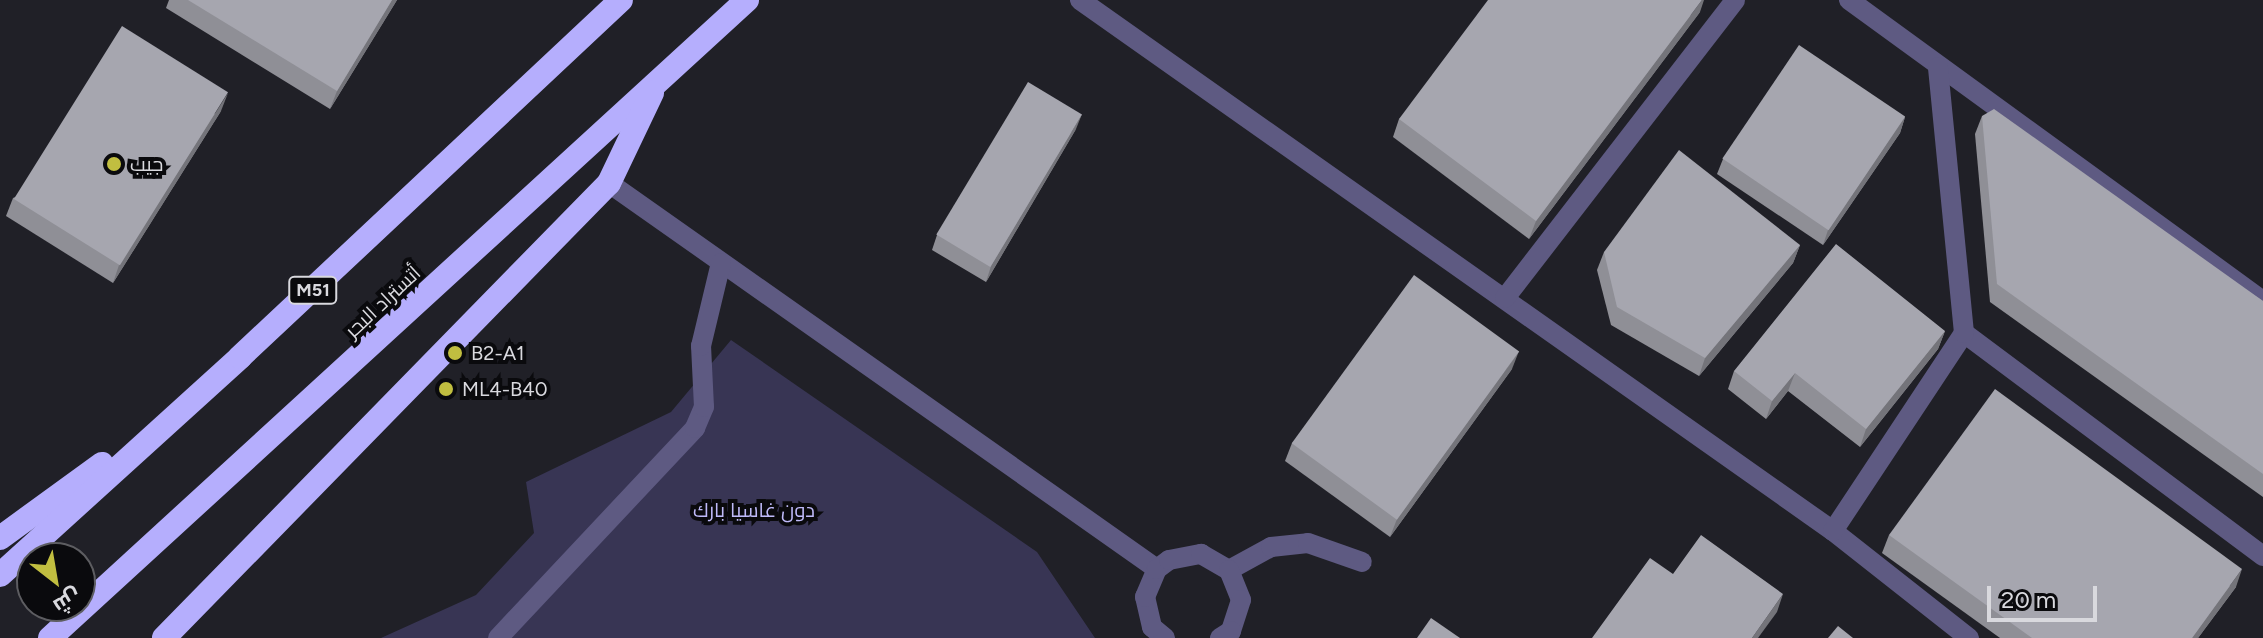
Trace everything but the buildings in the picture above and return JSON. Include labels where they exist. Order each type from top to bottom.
[{"type":"highway","name":"أتستراد البحر","points":[[50,638],[747,0]]},
{"type":"highway","name":"M51","points":[[0,575],[240,357],[617,1]]},
{"type":"highway","points":[[164,638],[609,183],[658,80]]},
{"type":"highway","points":[[0,538],[240,357]]},
{"type":"highway","points":[[0,528],[42,509]]},
{"type":"street","points":[[1080,0],[1833,531],[1969,638]]},
{"type":"street","points":[[1505,298],[1735,0]]},
{"type":"street","points":[[1849,0],[2263,301]]},
{"type":"street","points":[[1833,531],[1964,333],[1938,67]]},
{"type":"street","points":[[609,183],[1157,569]]},
{"type":"street","points":[[498,638],[695,428],[704,407],[701,346],[721,263]]},
{"type":"street","points":[[1964,333],[2263,556]]},
{"type":"street","points":[[1229,570],[1271,547],[1308,543],[1362,562]]},
{"type":"street","points":[[1165,638],[1152,627],[1145,597],[1157,569],[1169,560],[1201,554],[1229,570],[1241,600],[1231,631],[1220,638]]},
{"type":"green space","name":"دون غاسيا بارك","points":[[731,340],[1037,552],[1095,638],[381,638],[476,595],[534,533],[526,482],[671,412]]},
{"type":"place","name":"جيب","points":[[114,164]]},
{"type":"place","name":"B2-A1","points":[[455,353]]},
{"type":"place","name":"ML4-B40","points":[[446,389]]}]
